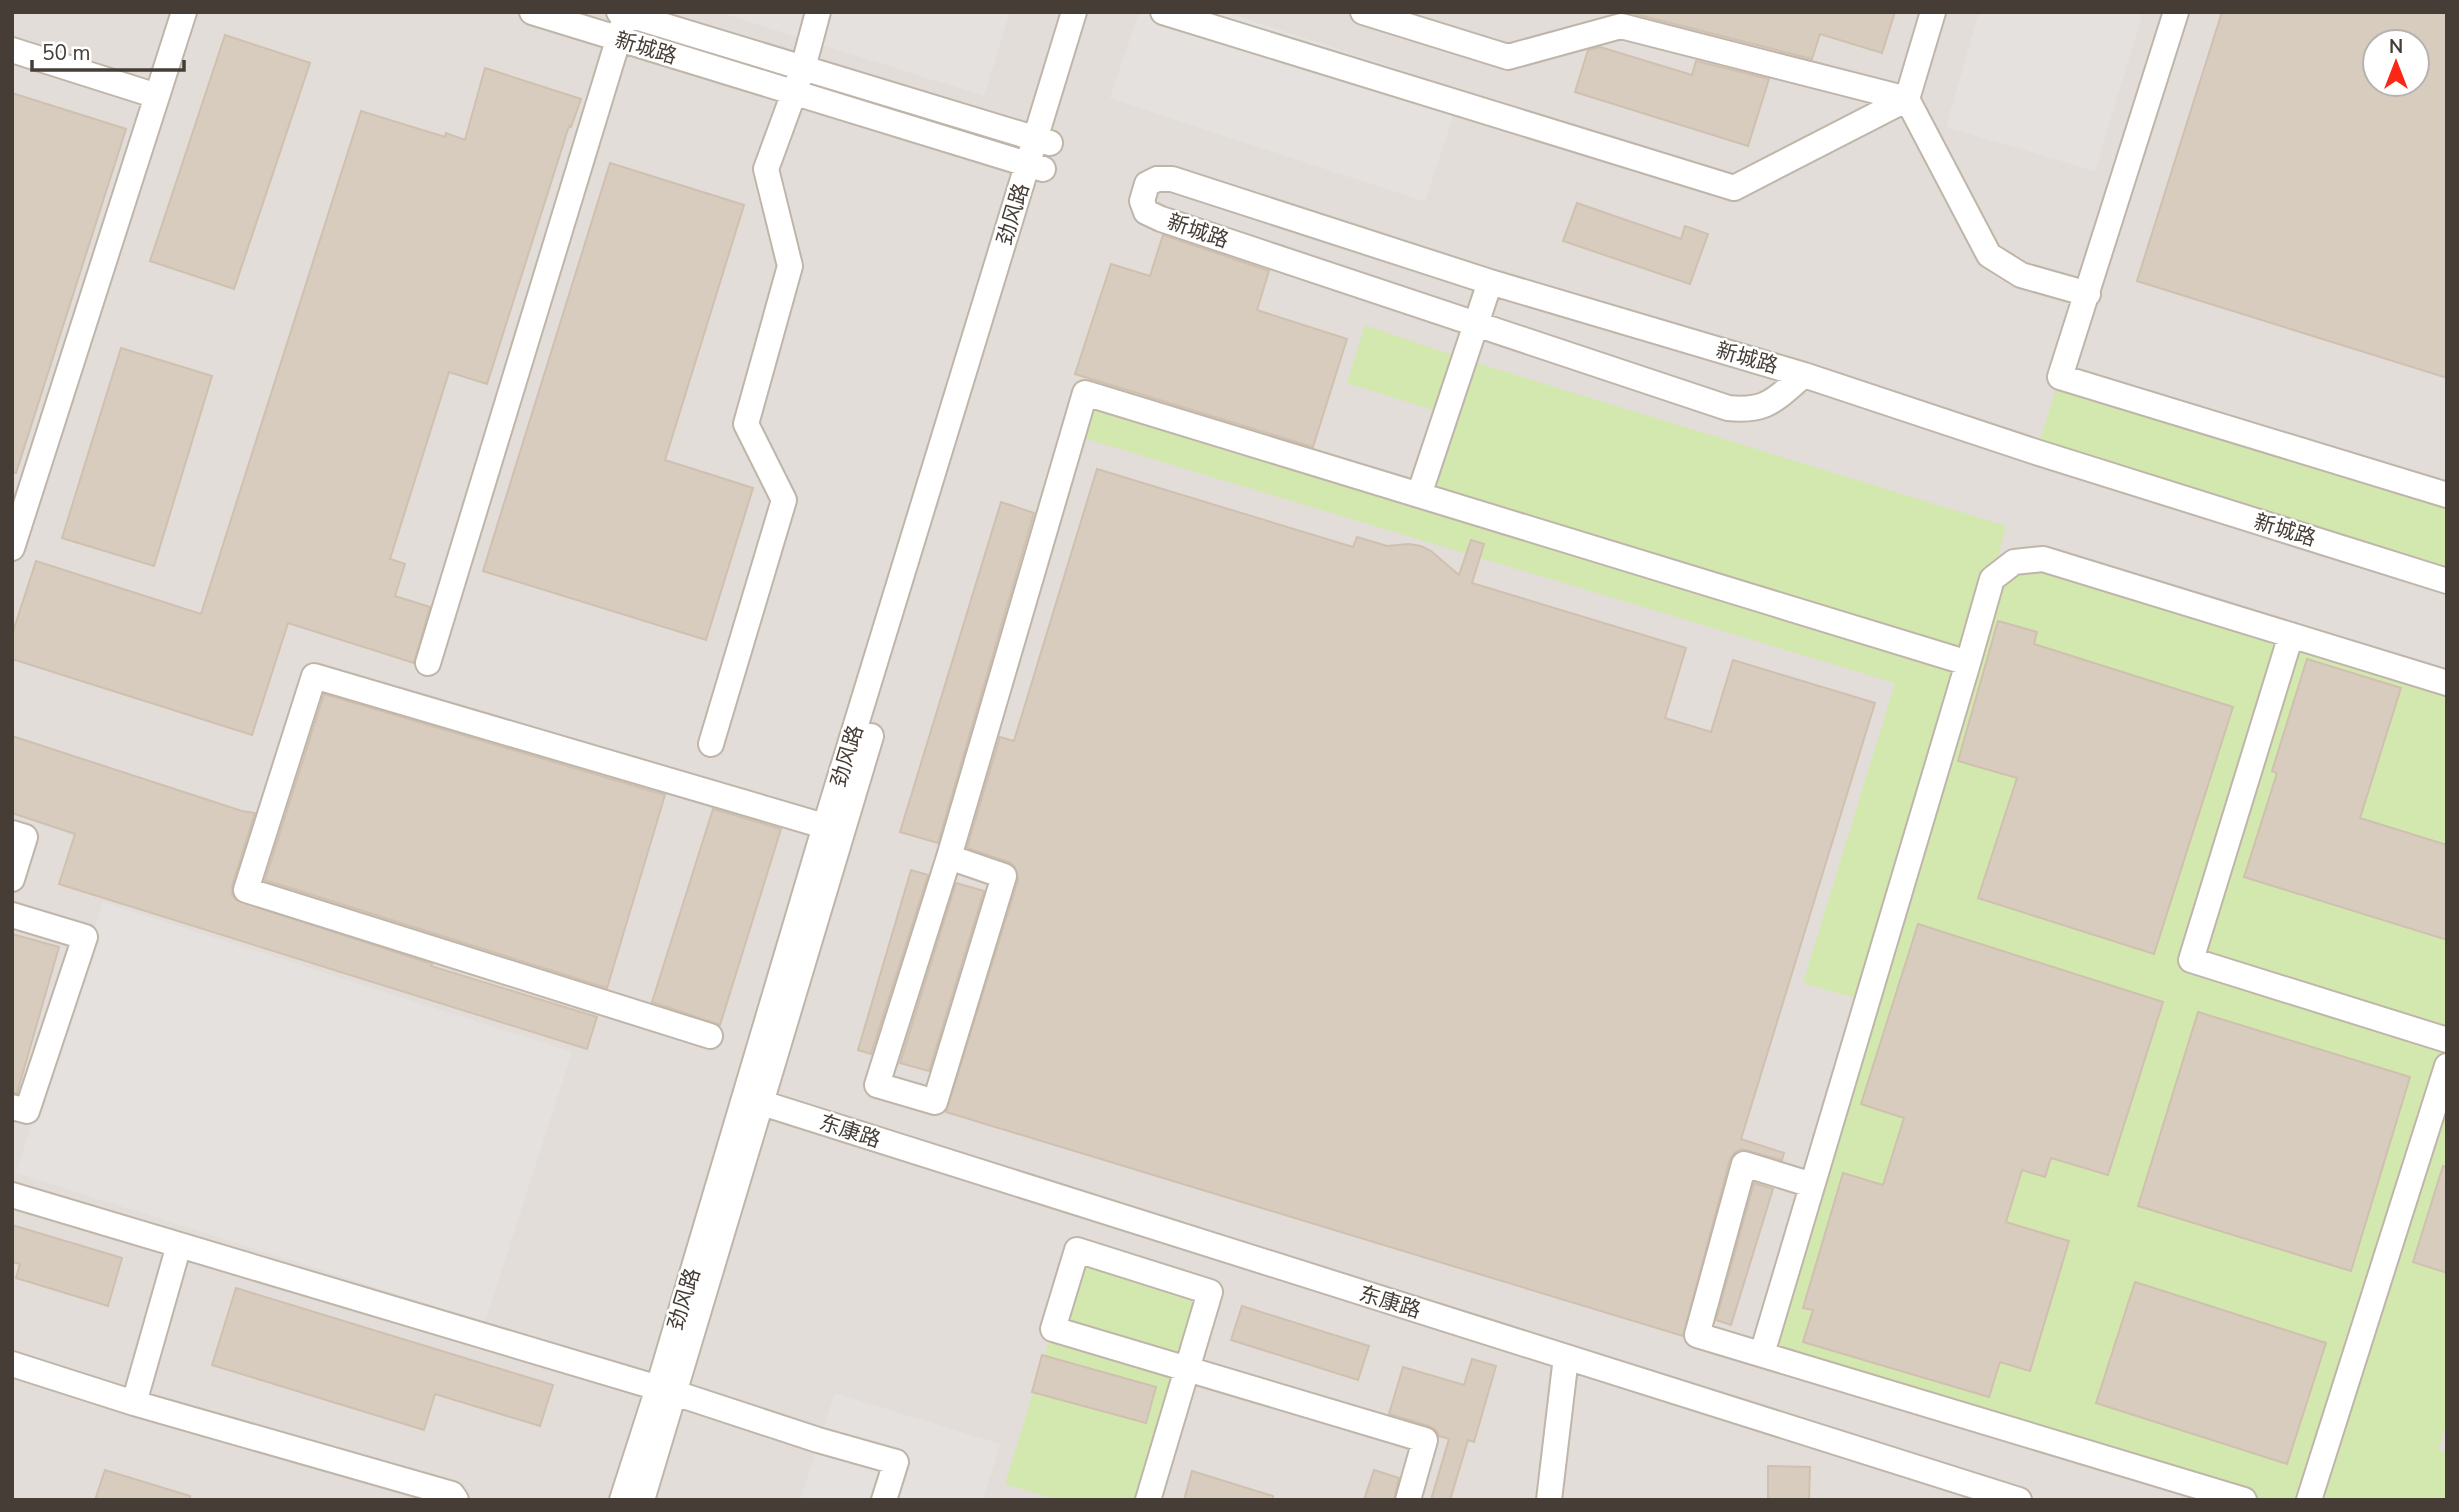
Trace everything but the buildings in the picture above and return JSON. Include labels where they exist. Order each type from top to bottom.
[{"type":"street","points":[[12,548],[184,12]]},
{"type":"street","name":"新城路","points":[[532,12],[1035,166]]},
{"type":"street","points":[[711,744],[784,500],[746,424],[790,266],[766,169],[803,68],[818,12]]},
{"type":"street","name":"劲风路","points":[[1043,141],[1074,12]]},
{"type":"street","name":"劲风路","points":[[642,1500],[667,1390],[833,828],[1035,166],[1091,12]]},
{"type":"street","points":[[1163,12],[1734,188],[1908,99]]},
{"type":"street","points":[[1363,12],[1508,57],[1621,26],[1908,99]]},
{"type":"street","points":[[1933,12],[1908,99],[1989,255],[2021,275],[2088,293]]},
{"type":"street","points":[[2176,12],[2060,377],[2447,495]]},
{"type":"street","points":[[428,663],[618,40],[622,13]]},
{"type":"street","name":"新城路","points":[[622,13],[1043,141]]},
{"type":"street","points":[[12,50],[157,96]]},
{"type":"street","name":"新城路","points":[[1804,375],[1768,405],[1748,410],[1728,408],[1161,219],[1146,212],[1142,201],[1147,184],[1157,179],[1172,179],[1490,282],[1804,375],[2036,452],[2447,580]]},
{"type":"street","points":[[1419,495],[1490,282]]},
{"type":"street","points":[[949,857],[1004,876],[935,1102],[877,1086],[949,857],[1085,393],[1968,663]]},
{"type":"street","points":[[1762,1354],[1992,579],[2014,562],[2043,559],[2447,682]]},
{"type":"street","points":[[2291,635],[2191,960],[2447,1040]]},
{"type":"street","points":[[710,1036],[246,890],[314,676],[833,828]]},
{"type":"street","name":"劲风路","points":[[622,1500],[667,1390],[762,1103],[833,828]]},
{"type":"street","points":[[12,833],[24,837],[12,879]]},
{"type":"street","points":[[12,915],[85,937],[27,1111],[12,1107]]},
{"type":"street","points":[[2309,1500],[2447,1066]]},
{"type":"street","name":"东康路","points":[[762,1103],[2019,1500]]},
{"type":"street","points":[[1812,1185],[1744,1164],[1697,1335],[2244,1500]]},
{"type":"street","points":[[12,1195],[667,1390],[818,1440],[896,1462],[884,1500]]},
{"type":"street","points":[[134,1403],[179,1245]]},
{"type":"street","points":[[1148,1500],[1187,1369],[1210,1292],[1077,1250],[1053,1329],[1187,1369],[1425,1440],[1408,1500]]},
{"type":"street","points":[[1549,1500],[1566,1357]]},
{"type":"street","points":[[12,1364],[134,1403],[452,1494],[456,1500]]},
{"type":"shaded area","points":[[12,12],[2447,12],[2447,1500],[12,1500]]},
{"type":"shaded area","points":[[718,12],[1010,12],[984,96]]},
{"type":"shaded area","points":[[1139,12],[1225,12],[1462,90],[1425,202],[1110,98]]},
{"type":"shaded area","points":[[1979,12],[2143,12],[2095,171],[1946,127]]},
{"type":"shaded area","points":[[103,902],[572,1052],[485,1322],[16,1173]]},
{"type":"shaded area","points":[[835,1393],[1000,1444],[983,1500],[800,1500]]},
{"type":"green space","points":[[1365,325],[1464,359],[2006,526],[1993,577],[2014,562],[2447,682],[2447,1421],[2438,1450],[2447,1453],[2447,1500],[2244,1500],[1762,1354],[1866,1001],[1803,983],[1895,683],[1073,435],[1085,393],[1419,495],[1446,414],[1347,383]]},
{"type":"green space","points":[[2060,377],[2447,495],[2447,581],[2036,452]]},
{"type":"green space","points":[[1077,1250],[1210,1292],[1148,1500],[1058,1500],[1005,1484]]}]
